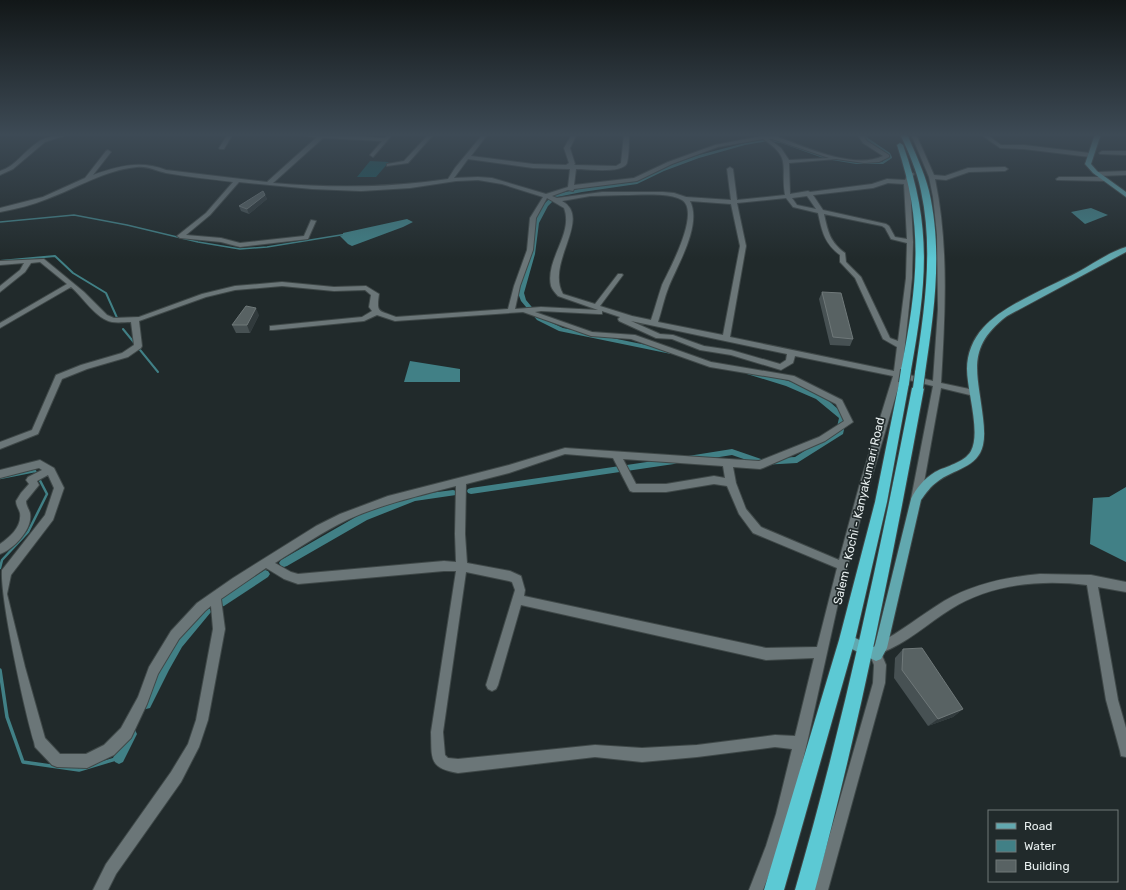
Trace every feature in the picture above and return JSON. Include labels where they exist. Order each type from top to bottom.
[{"type":"highway","points":[[805,890],[875,651],[918,388],[929,313],[932,267],[926,200],[921,176]]},
{"type":"highway","name":"Salem - Kochi - Kanyakumari Road","points":[[774,890],[847,640],[881,502],[903,376],[917,311],[921,265],[917,199],[909,178]]},
{"type":"main road","points":[[1100,176],[1126,195]]},
{"type":"main road","points":[[847,640],[875,651],[916,499],[923,488],[934,478],[969,460],[976,452],[978,445],[972,372],[973,356],[980,338],[992,324],[1010,311],[1126,249]]},
{"type":"street","points":[[87,181],[91,176]]},
{"type":"street","points":[[0,210],[30,203],[102,176]]},
{"type":"street","points":[[198,176],[237,181],[360,189],[393,188],[450,181],[484,179],[547,196],[566,205],[570,216],[553,281],[554,287],[560,295],[611,312],[974,393]]},
{"type":"street","points":[[269,183],[278,176]]},
{"type":"street","points":[[450,181],[453,176]]},
{"type":"street","points":[[569,198],[573,186],[571,176]]},
{"type":"street","points":[[511,311],[517,286],[529,255],[533,218],[547,196],[573,186],[635,180],[644,176]]},
{"type":"street","points":[[726,338],[743,246],[734,202],[731,176]]},
{"type":"street","points":[[787,176],[786,187],[788,197],[791,203],[795,206],[884,226],[887,227],[893,238],[910,242]]},
{"type":"street","points":[[916,499],[937,385],[942,309],[940,235],[932,177],[946,178],[953,176]]},
{"type":"street","points":[[557,200],[582,194],[628,193],[664,194],[685,199],[734,202],[788,197],[808,193],[873,186],[887,181],[909,178],[909,278],[901,346],[903,376],[843,566],[801,743],[775,840],[756,890]]},
{"type":"street","points":[[1059,179],[1104,179]]},
{"type":"street","points":[[237,181],[208,214],[180,236],[221,240],[240,245],[306,238],[313,221]]},
{"type":"street","points":[[808,193],[821,212],[826,236],[836,249],[844,254],[843,262],[858,277],[887,338],[901,346]]},
{"type":"street","points":[[654,322],[666,285],[688,236],[690,206],[685,199]]},
{"type":"street","points":[[0,263],[42,260],[71,284],[104,317],[113,320],[135,320],[219,291],[282,284],[334,289],[366,288],[375,294],[373,306],[376,312],[395,319],[541,309],[611,312],[651,334],[673,337],[703,348],[731,353],[780,367],[790,361],[792,352]]},
{"type":"street","points":[[0,290],[23,271],[29,261]]},
{"type":"street","points":[[596,307],[620,275]]},
{"type":"street","points":[[0,326],[71,284]]},
{"type":"street","points":[[0,474],[40,464],[49,470],[59,488],[49,517],[6,573],[2,594],[19,668],[40,742],[57,760],[87,761],[109,750],[126,733],[143,700],[153,671],[175,635],[201,607],[320,528],[344,517],[388,500],[509,469],[565,451],[760,465],[822,439],[849,422],[840,402],[791,378],[710,364],[632,337],[591,334],[524,310]]},
{"type":"street","points":[[273,328],[364,319],[376,312]]},
{"type":"street","points":[[0,446],[35,432],[59,377],[84,367],[125,355],[138,346],[135,320]]},
{"type":"street","points":[[616,454],[633,488],[666,488],[714,480],[731,483]]},
{"type":"street","points":[[727,462],[731,483],[742,511],[757,530],[843,566]]},
{"type":"street","points":[[0,550],[15,540],[24,523],[25,515],[21,504],[22,498],[34,485],[31,480],[49,470]]},
{"type":"street","points":[[460,482],[460,534],[462,567],[437,732],[439,758],[444,764],[458,766],[595,751],[642,755],[697,752],[776,741],[801,743]]},
{"type":"street","points":[[267,563],[288,576],[298,579],[444,566],[462,567],[510,576],[517,579],[520,590],[492,686]]},
{"type":"street","points":[[821,890],[879,683],[880,665],[875,651],[894,642],[956,600],[1000,584],[1044,577],[1091,580],[1126,587]]},
{"type":"street","points":[[1091,580],[1112,700],[1126,751]]},
{"type":"street","points":[[100,890],[111,869],[176,777],[193,746],[202,720],[219,629],[215,597]]},
{"type":"street","points":[[517,599],[766,654],[822,652]]},
{"type":"shaded area","points":[[358,176],[377,176],[376,177],[357,177]]},
{"type":"water","points":[[1091,208],[1108,215],[1085,224],[1071,212]]},
{"type":"water","points":[[407,219],[413,222],[352,246],[340,236],[343,235],[343,233]]},
{"type":"water","points":[[410,361],[460,369],[460,382],[404,382]]},
{"type":"water","points":[[1126,487],[1126,562],[1090,544],[1093,498],[1109,497]]},
{"type":"building","points":[[263,191],[265,195],[247,209],[239,206]]},
{"type":"building","points":[[822,292],[841,293],[853,339],[833,337]]},
{"type":"building","points":[[246,306],[256,308],[247,325],[232,325]]},
{"type":"building","points":[[922,648],[963,709],[938,719],[902,670],[903,649]]},
{"type":"waterway","points":[[651,176],[635,183],[582,190],[555,196],[546,205],[536,223],[532,254],[521,293],[523,300],[539,319],[561,330],[671,352]]},
{"type":"waterway","points":[[0,222],[74,215],[127,225],[198,242],[240,249],[267,247],[347,234]]},
{"type":"waterway","points":[[0,261],[55,256],[73,273],[106,293],[118,320]]},
{"type":"waterway","points":[[123,329],[158,372]]},
{"type":"waterway","points":[[688,459],[732,452],[761,462],[797,460],[840,432],[843,417],[819,397],[789,384],[750,372]]},
{"type":"waterway","points":[[471,491],[674,461]]},
{"type":"waterway","points":[[0,478],[35,471],[47,494],[28,532],[2,560],[0,568]]},
{"type":"waterway","points":[[284,563],[364,517],[414,498],[453,493]]},
{"type":"waterway","points":[[221,603],[265,574]]},
{"type":"waterway","points":[[146,704],[179,644],[206,612]]},
{"type":"waterway","points":[[0,670],[7,717],[23,762],[79,770],[119,758]]},
{"type":"waterway","points":[[119,758],[131,734]]}]
